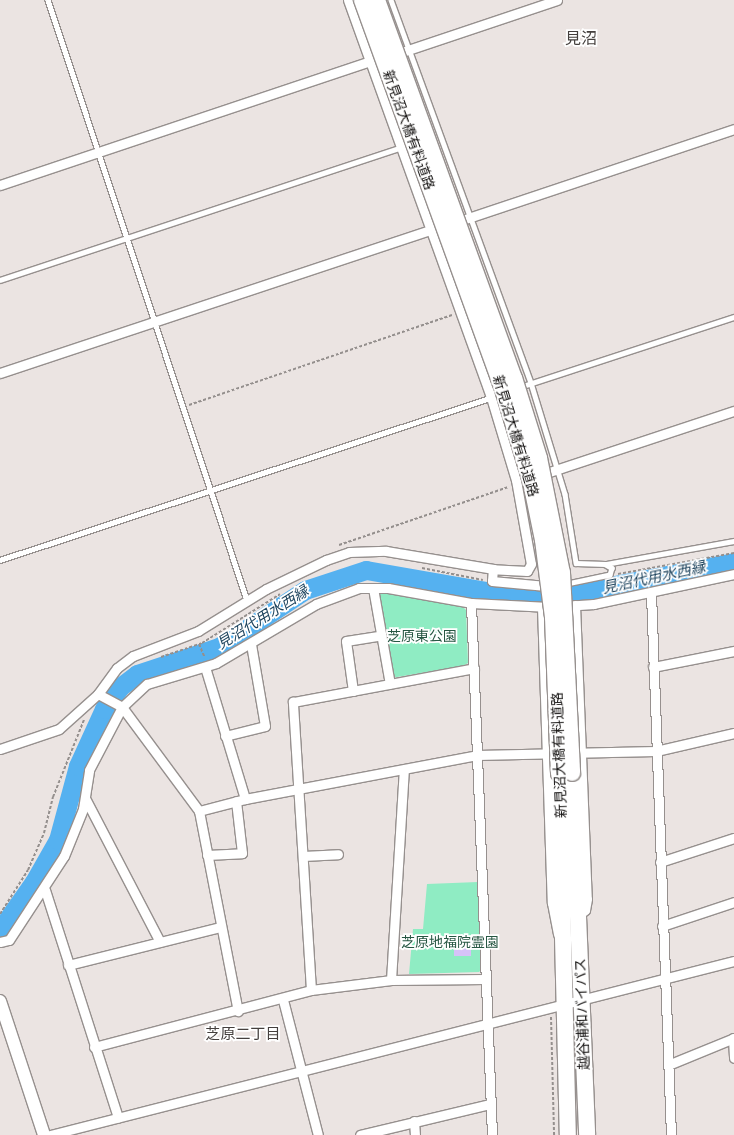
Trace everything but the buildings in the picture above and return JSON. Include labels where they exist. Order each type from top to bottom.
[{"type":"highway","name":"新見沼大橋有料道路","points":[[362,0],[501,383],[533,490],[553,617],[566,773]]},
{"type":"highway","name":"新見沼大橋有料道路","points":[[377,0],[514,378],[539,458],[562,573],[569,894]]},
{"type":"highway","name":"越谷浦和バイパス","points":[[569,894],[577,917],[587,1135]]},
{"type":"highway","name":"越谷浦和バイパス","points":[[568,1135],[563,946],[569,894]]},
{"type":"street","points":[[0,749],[59,729],[101,695],[117,668],[134,656],[198,630],[247,600],[291,576],[338,556],[386,551],[493,569],[527,571],[530,568],[517,484],[491,397],[348,0]]},
{"type":"street","points":[[0,185],[557,0]]},
{"type":"street","points":[[0,374],[734,129]]},
{"type":"street","points":[[517,484],[557,468],[734,411]]},
{"type":"street","points":[[493,569],[492,581],[546,586],[547,754],[552,903],[556,928],[563,946]]},
{"type":"street","points":[[0,942],[9,940],[45,890],[64,856],[84,798],[89,770],[122,707],[146,684],[205,663],[251,644],[316,604],[360,588],[373,588],[471,603],[546,607],[572,605],[651,593],[734,574]]},
{"type":"street","points":[[373,588],[390,684]]},
{"type":"street","points":[[651,593],[662,926],[671,1135]]},
{"type":"street","points":[[471,603],[485,979],[485,1026],[492,1135]]},
{"type":"street","points":[[572,605],[587,899],[585,910],[577,917]]},
{"type":"street","points":[[353,691],[346,641],[382,635]]},
{"type":"street","points":[[225,736],[265,726],[251,644]]},
{"type":"street","points":[[653,667],[734,651]]},
{"type":"street","points":[[205,663],[225,736],[240,800],[242,853],[207,855]]},
{"type":"street","points":[[311,990],[293,702],[474,668]]},
{"type":"street","points":[[101,695],[122,707],[199,811],[220,927],[238,1011]]},
{"type":"street","points":[[199,811],[240,800],[477,755],[656,751],[734,733]]},
{"type":"street","points":[[391,980],[404,769]]},
{"type":"street","points":[[84,798],[160,942]]},
{"type":"street","points":[[660,862],[734,838]]},
{"type":"street","points":[[303,856],[338,854]]},
{"type":"street","points":[[45,890],[94,1047],[118,1118]]},
{"type":"street","points":[[662,926],[734,902]]},
{"type":"street","points":[[68,965],[220,927]]},
{"type":"street","points":[[50,1135],[303,1070],[485,1026],[734,961]]},
{"type":"street","points":[[94,1047],[283,1000],[311,990],[391,980],[485,979]]},
{"type":"street","points":[[283,1000],[303,1070],[318,1135]]},
{"type":"street","points":[[0,1001],[4,1029],[44,1135]]},
{"type":"street","points":[[668,1064],[733,1038],[734,1058]]},
{"type":"street","points":[[360,1135],[490,1104]]},
{"type":"street","points":[[414,1121],[415,1135]]},
{"type":"lane","points":[[48,0],[212,490],[247,600]]},
{"type":"lane","points":[[391,0],[531,383],[557,468],[576,563],[579,566],[605,564],[734,541]]},
{"type":"lane","points":[[0,280],[440,134]]},
{"type":"lane","points":[[0,560],[734,317]]},
{"type":"lane","points":[[572,605],[567,582],[610,575],[612,568],[605,564]]},
{"type":"path","points":[[184,406],[461,312]]},
{"type":"path","points":[[338,556],[340,543],[517,484]]},
{"type":"path","points":[[610,575],[734,553]]},
{"type":"path","points":[[199,644],[205,663]]},
{"type":"path","points":[[551,1016],[554,1135]]},
{"type":"green space","name":"芝原東公園","points":[[377,590],[462,606],[466,610],[468,663],[463,666],[391,678]]},
{"type":"green space","name":"芝原地福院霊園","points":[[478,882],[482,969],[479,972],[409,974],[413,929],[423,929],[427,884]]},
{"type":"waterway","name":"見沼代用水西縁","points":[[573,593],[734,562]]},
{"type":"waterway","name":"見沼代用水西縁","points":[[0,930],[34,882],[58,840],[78,766],[104,709],[120,687],[137,674],[219,647],[305,590],[366,570],[498,593],[539,595]]},
{"type":"district","name":"見沼","points":[[581,39]]},
{"type":"district","name":"芝原二丁目","points":[[243,1035]]}]
